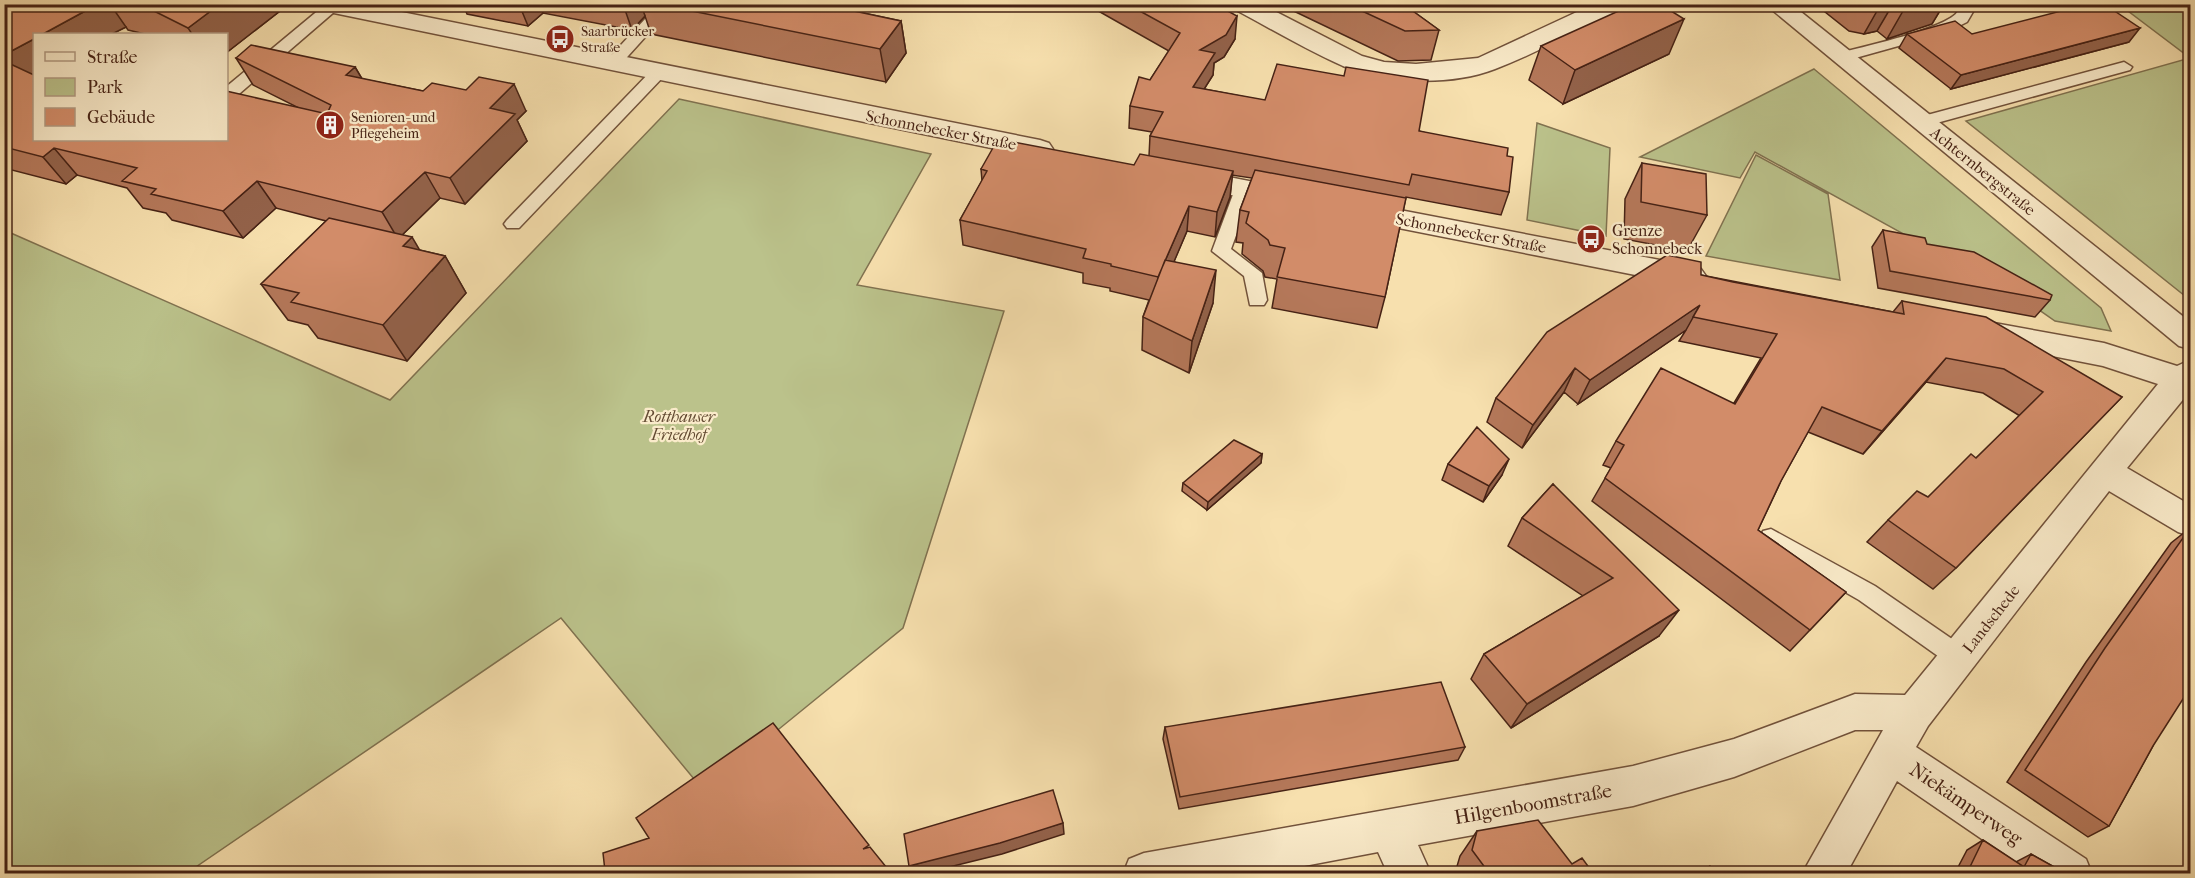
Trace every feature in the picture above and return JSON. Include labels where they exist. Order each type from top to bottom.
[{"type":"street","points":[[1242,4],[1353,61],[1383,69],[1416,72],[1454,70],[1485,64],[1610,6]]},
{"type":"street","name":"Achternbergstraße","points":[[1776,4],[2190,338]]},
{"type":"street","name":"Schonnebecker Straße","points":[[329,5],[1059,153]]},
{"type":"street","name":"Schonnebecker Straße","points":[[1163,173],[1721,282]]},
{"type":"street","points":[[1953,326],[2104,355],[2186,376]]},
{"type":"street","name":"Landschede","points":[[1823,873],[1914,713],[1960,658],[2166,394],[2186,376]]},
{"type":"street","points":[[2105,472],[2190,522]]},
{"type":"street","name":"Hilgenboomstraße","points":[[1144,873],[1633,786],[1734,758],[1855,712],[1914,713]]},
{"type":"street","name":"Niekämperweg","points":[[1892,754],[1955,799],[2071,873]]},
{"type":"street","points":[[1389,830],[1410,873]]},
{"type":"lane","points":[[613,63],[668,4]]},
{"type":"lane","points":[[1841,57],[1940,30],[1962,19],[1966,10],[1960,4]]},
{"type":"lane","points":[[228,94],[329,5]]},
{"type":"lane","points":[[1922,122],[2124,67]]},
{"type":"lane","points":[[513,224],[659,72]]},
{"type":"lane","points":[[1244,189],[1221,251],[1253,273],[1257,300]]},
{"type":"lane","points":[[1771,538],[1867,593],[1960,658]]},
{"type":"green space","points":[[2120,5],[2190,5],[2190,58]]},
{"type":"green space","points":[[2190,58],[2190,300],[1966,121]]},
{"type":"green space","points":[[1814,69],[2101,308],[2111,331],[2055,321],[2032,305],[1755,152],[1740,178],[1640,157]]},
{"type":"green space","name":"Rotthauser Friedhof","points":[[679,99],[931,154],[857,285],[1004,311],[903,628],[779,729],[699,785],[561,618],[187,873],[5,873],[4,230],[390,400]]},
{"type":"green space","points":[[1537,123],[1610,148],[1606,236],[1527,220]]},
{"type":"green space","points":[[1756,155],[1828,194],[1840,280],[1706,256]]},
{"type":"building","points":[[11,4],[98,4],[45,33],[33,33],[33,40],[4,55],[4,8]]},
{"type":"building","points":[[140,4],[220,4],[188,28]]},
{"type":"building","points":[[657,4],[821,4],[901,21],[880,49]]},
{"type":"building","points":[[1127,4],[1215,4],[1237,16],[1226,35],[1200,50],[1215,53],[1193,87],[1265,100],[1277,64],[1344,76],[1346,67],[1428,80],[1419,131],[1508,148],[1507,156],[1513,157],[1509,192],[1412,174],[1409,185],[1150,136],[1163,112],[1130,106],[1139,77],[1150,80],[1180,33]]},
{"type":"building","points":[[1347,4],[1403,4],[1439,30],[1405,31]]},
{"type":"building","points":[[1634,4],[1660,4],[1684,19],[1575,70],[1541,46]]},
{"type":"building","points":[[2088,4],[2104,4],[2140,28],[1961,75],[1907,34],[1955,21],[1972,34]]},
{"type":"building","points":[[251,45],[355,67],[346,75],[423,91],[432,83],[466,90],[479,77],[514,84],[490,108],[515,114],[450,178],[425,172],[382,212],[257,181],[223,211],[151,194],[156,189],[122,181],[137,168],[54,148],[43,157],[4,147],[4,61],[33,75],[33,141],[228,141],[228,91],[327,114],[331,105],[236,58]]},
{"type":"building","points":[[998,139],[1134,165],[1140,154],[1233,171],[1217,212],[1189,206],[1158,277],[1083,258],[1086,249],[960,220],[987,171],[981,169]]},
{"type":"building","points":[[1642,163],[1706,174],[1707,215],[1641,202]]},
{"type":"building","points":[[1255,170],[1406,198],[1385,297],[1277,277],[1285,248],[1270,245],[1268,240],[1246,223],[1249,212],[1240,210]]},
{"type":"building","points":[[329,218],[412,237],[403,246],[445,256],[383,325],[291,302],[299,293],[261,284]]},
{"type":"building","points":[[1883,230],[1925,238],[1927,244],[1974,252],[2052,295],[2050,300],[1890,271]]},
{"type":"building","points":[[1667,255],[1701,262],[1701,275],[1733,282],[1904,314],[1902,301],[1986,317],[2122,397],[1956,568],[1888,520],[1917,491],[1928,497],[1971,454],[1976,458],[2043,392],[2004,369],[1946,358],[1882,431],[1822,407],[1781,481],[1758,530],[1846,592],[1810,630],[1605,478],[1624,445],[1616,441],[1661,368],[1735,404],[1777,334],[1693,317],[1700,305],[1590,380],[1575,368],[1533,425],[1496,398],[1547,332]]},
{"type":"building","points":[[1165,260],[1216,270],[1192,341],[1143,317]]},
{"type":"building","points":[[1477,427],[1509,459],[1489,486],[1448,464]]},
{"type":"building","points":[[1234,440],[1262,454],[1208,502],[1183,483]]},
{"type":"building","points":[[1553,484],[1679,610],[1527,704],[1484,654],[1613,578],[1522,518]]},
{"type":"building","points":[[2190,528],[2190,688],[2153,746],[2109,826],[2025,770],[2105,648]]},
{"type":"building","points":[[1441,682],[1465,747],[1180,797],[1165,727]]},
{"type":"building","points":[[773,723],[869,845],[863,849],[870,847],[891,873],[596,873],[605,871],[603,853],[649,838],[636,818]]},
{"type":"building","points":[[1053,790],[1063,823],[1000,843],[909,866],[904,834]]},
{"type":"building","points":[[1538,820],[1572,864],[1582,858],[1593,873],[1489,873],[1472,850],[1477,831]]},
{"type":"building","points":[[1983,840],[2024,867],[2031,854],[2065,873],[1967,873]]},
{"type":"building","points":[[1710,866],[1720,873],[1700,873]]},
{"type":"building","points":[[1342,869],[1354,873],[1319,873]]},
{"type":"place","name":"Saarbrücker Straße","points":[[560,39]]},
{"type":"place","name":"Senioren- und Pflegeheim","points":[[330,125]]},
{"type":"place","name":"Grenze Schonnebeck","points":[[1591,239]]}]
